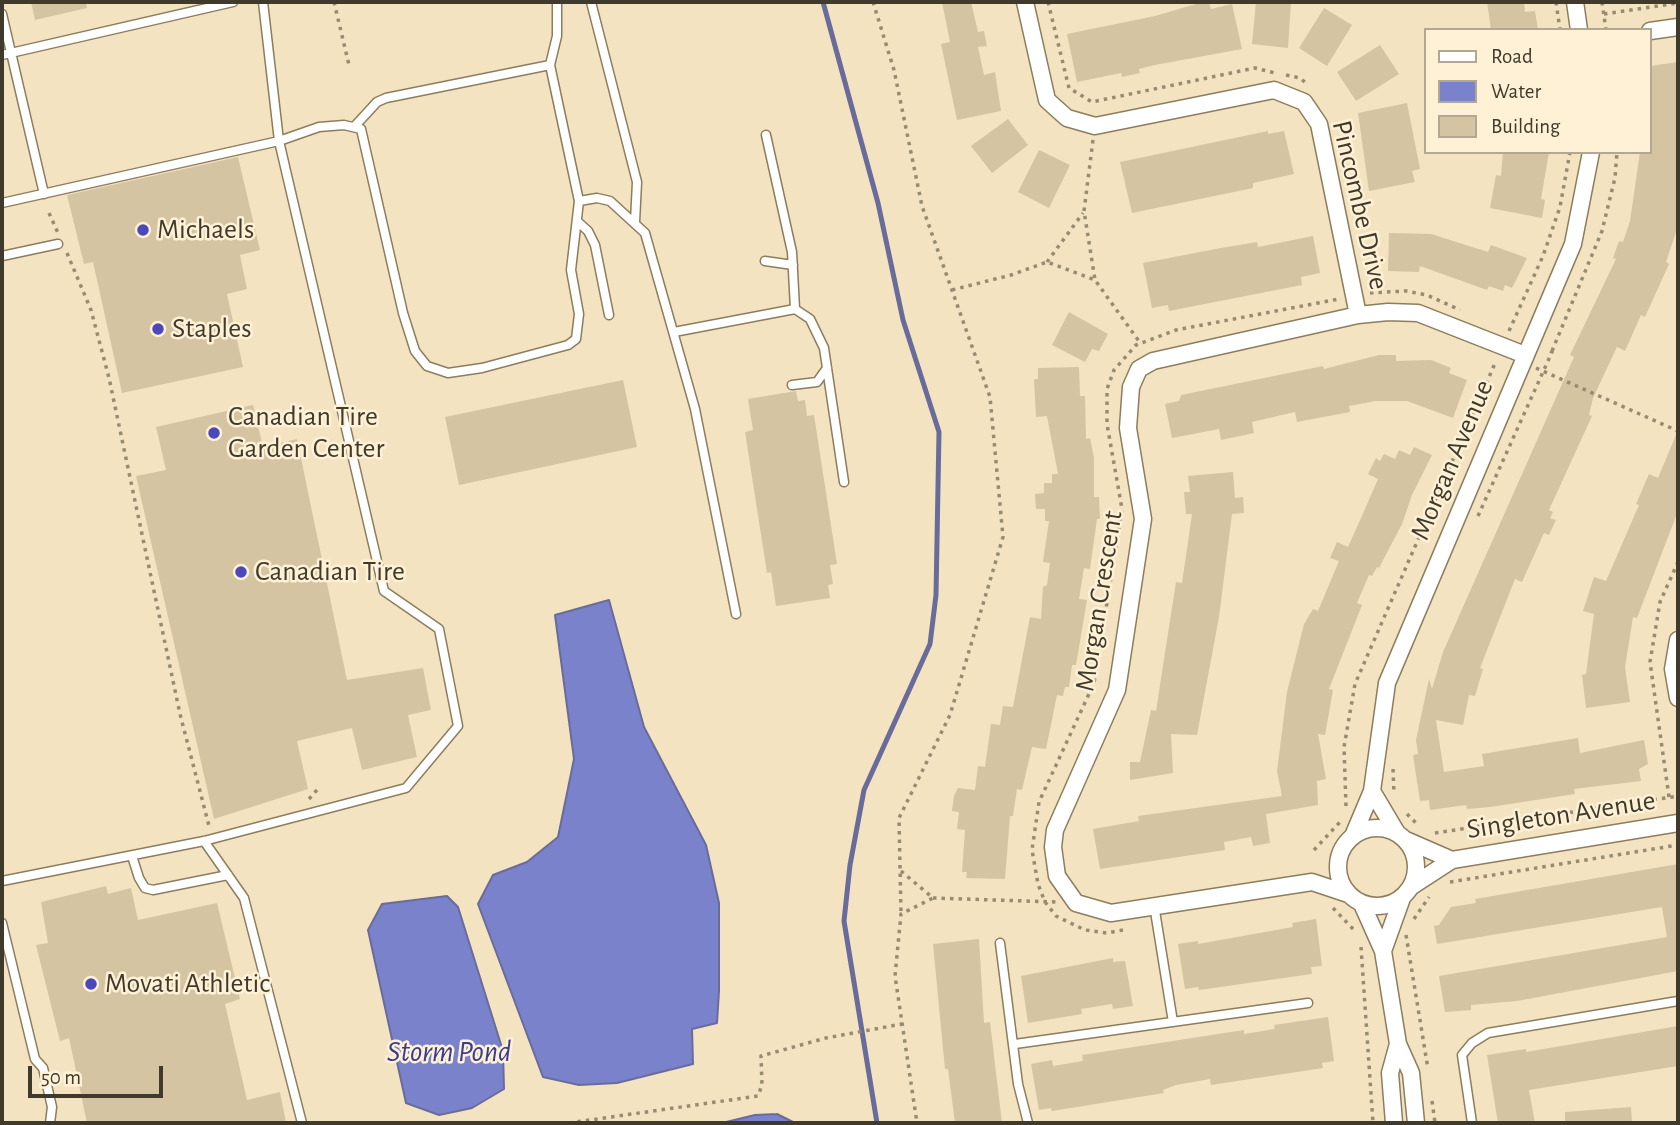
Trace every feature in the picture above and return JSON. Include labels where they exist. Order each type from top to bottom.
[{"type":"street","points":[[1025,2],[1047,100],[1066,118],[1095,126]]},
{"type":"street","points":[[1575,2],[1579,28]]},
{"type":"street","points":[[1652,31],[1678,27]]},
{"type":"street","name":"Pincombe Drive","points":[[1095,126],[1274,90],[1304,102],[1319,124],[1358,315]]},
{"type":"street","name":"Morgan Avenue","points":[[1353,836],[1372,791],[1387,682],[1573,243],[1591,154]]},
{"type":"street","points":[[1153,361],[1358,315],[1418,313],[1526,353]]},
{"type":"street","name":"Morgan Crescent","points":[[1076,903],[1057,876],[1052,847],[1055,830],[1117,690],[1143,519],[1127,408],[1139,369],[1153,361]]},
{"type":"street","points":[[1678,640],[1673,669],[1678,698]]},
{"type":"street","points":[[1372,791],[1415,857],[1417,867],[1383,951]]},
{"type":"street","name":"Singleton Avenue","points":[[1407,892],[1452,860],[1678,823]]},
{"type":"street","points":[[1312,882],[1340,854],[1353,836],[1374,828],[1401,836]]},
{"type":"street","name":"Singleton Avenue","points":[[1401,836],[1452,860]]},
{"type":"street","points":[[1340,854],[1338,871],[1383,951],[1398,1044],[1411,1073],[1416,1123]]},
{"type":"street","points":[[1076,903],[1111,913],[1312,882],[1355,899],[1382,906],[1407,892]]},
{"type":"street","points":[[1394,1123],[1390,1073],[1398,1044]]},
{"type":"lane","points":[[6,54],[233,2]]},
{"type":"lane","points":[[2,881],[204,841],[406,788],[458,726],[439,629],[384,591],[279,141],[263,2]]},
{"type":"lane","points":[[2,203],[279,141],[319,127],[355,127],[361,129],[368,147],[403,313],[418,358],[427,366],[448,373],[482,368],[568,345],[576,339],[579,314],[571,270],[579,201],[550,65],[557,36],[557,2]]},
{"type":"lane","points":[[591,2],[637,182],[635,222]]},
{"type":"lane","points":[[2,14],[6,54],[44,194]]},
{"type":"lane","points":[[355,127],[377,102],[386,98],[550,65]]},
{"type":"lane","points":[[765,135],[793,265],[794,309]]},
{"type":"lane","points":[[579,201],[597,198],[610,201],[645,233],[695,410],[736,614]]},
{"type":"lane","points":[[578,222],[588,231],[595,245],[609,314]]},
{"type":"lane","points":[[2,256],[58,244]]},
{"type":"lane","points":[[765,261],[793,265]]},
{"type":"lane","points":[[674,332],[794,309],[810,319],[824,348],[844,482]]},
{"type":"lane","points":[[792,385],[817,382],[827,368]]},
{"type":"lane","points":[[204,841],[244,898],[302,1123]]},
{"type":"lane","points":[[132,856],[145,888],[153,890],[228,875]]},
{"type":"lane","points":[[1154,905],[1173,1022]]},
{"type":"lane","points":[[2,923],[35,1059],[43,1068],[52,1107],[50,1123]]},
{"type":"lane","points":[[1000,943],[1018,1084],[1028,1123]]},
{"type":"lane","points":[[1472,1123],[1462,1055],[1472,1043],[1488,1033],[1678,1001]]},
{"type":"lane","points":[[1015,1044],[1308,1003]]},
{"type":"path","points":[[334,2],[349,65]]},
{"type":"path","points":[[873,2],[894,70],[922,206],[990,397],[1003,537],[950,715],[899,818],[901,914],[895,976],[917,1123]]},
{"type":"path","points":[[1556,2],[1560,28]]},
{"type":"path","points":[[1602,2],[1606,28]]},
{"type":"path","points":[[1604,14],[1678,3]]},
{"type":"path","points":[[1095,126],[1084,211],[1095,280],[1153,361]]},
{"type":"path","points":[[1345,810],[1344,747],[1355,684],[1543,256],[1560,207],[1570,154]]},
{"type":"path","points":[[952,290],[1012,275],[1047,262],[1084,211]]},
{"type":"path","points":[[49,212],[91,310],[109,378],[180,715],[209,826],[223,823]]},
{"type":"path","points":[[1047,262],[1095,280]]},
{"type":"path","points":[[1127,929],[1107,933],[1084,930],[1056,916],[1045,902],[1032,850],[1039,802],[1094,683],[1122,509],[1107,424],[1107,389],[1114,370],[1141,344],[1176,330],[1354,296],[1406,290],[1427,295],[1462,310]]},
{"type":"path","points":[[1497,326],[1509,331],[1543,371],[1678,431]]},
{"type":"path","points":[[1477,517],[1552,349],[1526,353]]},
{"type":"path","points":[[1394,764],[1393,791],[1398,799]]},
{"type":"path","points":[[304,805],[317,790]]},
{"type":"path","points":[[1404,808],[1425,832],[1443,833],[1678,796]]},
{"type":"path","points":[[1314,850],[1343,819]]},
{"type":"path","points":[[1441,888],[1450,882],[1678,845]]},
{"type":"path","points":[[901,871],[933,898]]},
{"type":"path","points":[[1412,922],[1424,901],[1433,894]]},
{"type":"path","points":[[901,914],[933,898],[1076,903]]},
{"type":"path","points":[[1327,903],[1341,913],[1354,930],[1362,951],[1373,1123]]},
{"type":"path","points":[[1406,933],[1430,1082]]},
{"type":"path","points":[[569,1123],[758,1096],[762,1085],[761,1056],[826,1038],[861,1034],[902,1024]]},
{"type":"path","points":[[1432,1096],[1435,1123]]},
{"type":"water","points":[[609,600],[644,727],[706,845],[719,903],[719,991],[717,1023],[692,1029],[693,1064],[617,1083],[579,1085],[543,1077],[478,904],[493,875],[527,862],[558,837],[574,759],[555,615]]},
{"type":"water","name":"Storm Pond","points":[[447,896],[458,907],[503,1051],[504,1089],[472,1108],[439,1115],[406,1103],[368,930],[382,904]]},
{"type":"water","points":[[777,1114],[795,1123],[722,1123],[755,1115]]},
{"type":"building","points":[[31,2],[86,2],[87,8],[35,20]]},
{"type":"building","points":[[942,2],[971,2],[978,32],[984,31],[987,46],[978,47],[984,75],[995,72],[1001,111],[957,120],[941,44],[950,42]]},
{"type":"building","points":[[1195,2],[1209,2],[1211,9],[1232,4],[1242,49],[1155,65],[1139,69],[1140,73],[1122,77],[1121,73],[1077,82],[1067,34],[1155,16],[1196,4]]},
{"type":"building","points":[[1256,2],[1291,2],[1288,48],[1252,44]]},
{"type":"building","points":[[1487,2],[1524,2],[1525,12],[1535,11],[1538,28],[1491,28]]},
{"type":"building","points":[[1324,8],[1352,25],[1327,66],[1299,48]]},
{"type":"building","points":[[1380,45],[1399,74],[1356,101],[1337,72]]},
{"type":"building","points":[[1678,62],[1678,226],[1666,262],[1669,264],[1645,317],[1641,315],[1625,351],[1617,347],[1593,398],[1589,415],[1592,416],[1549,510],[1553,512],[1550,518],[1556,520],[1549,535],[1544,533],[1522,582],[1515,579],[1480,668],[1483,669],[1475,696],[1469,695],[1463,725],[1436,720],[1444,772],[1484,766],[1482,754],[1578,738],[1580,753],[1644,740],[1648,764],[1639,769],[1641,781],[1574,789],[1575,794],[1490,807],[1467,809],[1466,805],[1430,810],[1429,800],[1420,801],[1413,755],[1418,754],[1416,740],[1429,679],[1432,689],[1443,652],[1574,357],[1570,355],[1616,259],[1613,258],[1619,241],[1623,242],[1630,221],[1640,154],[1652,154],[1652,66]]},
{"type":"building","points":[[1407,103],[1420,169],[1412,171],[1415,182],[1369,191],[1358,113]]},
{"type":"building","points":[[1008,119],[1028,145],[992,173],[971,146]]},
{"type":"building","points":[[1268,131],[1268,134],[1284,131],[1294,174],[1253,183],[1253,188],[1132,213],[1120,162]]},
{"type":"building","points":[[1039,150],[1070,165],[1049,208],[1018,192]]},
{"type":"building","points":[[1503,154],[1549,154],[1541,199],[1545,200],[1542,218],[1490,208],[1496,175],[1501,176]]},
{"type":"building","points":[[238,157],[260,250],[240,255],[247,289],[227,294],[243,367],[122,393],[93,262],[84,264],[67,195]]},
{"type":"building","points":[[1389,233],[1431,234],[1488,252],[1491,245],[1527,258],[1512,288],[1505,285],[1503,291],[1489,286],[1487,290],[1420,266],[1419,272],[1388,271]]},
{"type":"building","points":[[1313,236],[1320,273],[1301,277],[1302,285],[1169,311],[1168,305],[1152,308],[1143,263],[1257,242],[1258,247]]},
{"type":"building","points":[[1069,312],[1108,334],[1099,351],[1092,349],[1085,362],[1052,345]]},
{"type":"building","points":[[1379,355],[1396,355],[1396,361],[1431,360],[1451,368],[1449,373],[1467,380],[1453,418],[1407,401],[1375,401],[1349,406],[1350,412],[1297,422],[1295,412],[1252,422],[1254,433],[1221,440],[1219,429],[1172,438],[1165,404],[1179,401],[1181,395],[1323,366],[1324,369]]},
{"type":"building","points":[[1079,367],[1080,396],[1085,396],[1086,439],[1090,438],[1094,458],[1094,497],[1099,497],[1100,519],[1097,519],[1090,569],[1084,568],[1079,599],[1087,600],[1076,665],[1072,665],[1069,687],[1065,687],[1063,696],[1057,695],[1046,749],[1032,747],[1022,790],[1017,789],[1013,816],[1010,816],[1005,879],[966,878],[967,872],[962,872],[965,830],[957,829],[959,812],[952,811],[954,796],[958,788],[975,790],[978,766],[985,767],[991,724],[1000,725],[1003,706],[1013,707],[1030,617],[1041,619],[1043,587],[1047,585],[1050,563],[1043,562],[1049,521],[1045,521],[1045,509],[1036,509],[1035,494],[1044,493],[1044,483],[1052,483],[1052,474],[1058,474],[1047,416],[1036,417],[1034,379],[1038,379],[1038,368]]},
{"type":"building","points":[[623,380],[637,447],[459,485],[445,417]]},
{"type":"building","points":[[796,391],[798,401],[805,400],[807,416],[814,415],[837,564],[830,565],[833,584],[828,585],[830,598],[776,606],[771,572],[767,573],[745,432],[753,430],[748,399]]},
{"type":"building","name":"Canadian Tire","points":[[253,405],[263,447],[297,439],[347,680],[423,668],[431,710],[408,715],[417,757],[362,770],[352,728],[297,741],[308,789],[214,819],[136,476],[166,470],[156,427]]},
{"type":"building","points":[[1678,430],[1678,511],[1637,618],[1633,617],[1625,667],[1630,702],[1586,708],[1582,675],[1586,674],[1594,614],[1583,611],[1594,577],[1606,581],[1639,505],[1636,504],[1649,474],[1658,478]]},
{"type":"building","points":[[1414,447],[1432,455],[1412,495],[1402,524],[1379,568],[1377,567],[1372,576],[1369,575],[1357,603],[1362,605],[1329,689],[1333,690],[1325,735],[1318,734],[1326,779],[1317,781],[1318,805],[1266,814],[1270,843],[1253,846],[1251,837],[1224,842],[1225,850],[1100,869],[1093,829],[1139,821],[1138,816],[1282,796],[1277,771],[1287,692],[1304,624],[1313,609],[1318,611],[1339,561],[1330,558],[1337,542],[1348,547],[1378,479],[1368,474],[1376,458],[1380,461],[1384,454],[1395,459],[1399,450],[1410,455]]},
{"type":"building","points":[[1233,472],[1235,498],[1243,497],[1244,513],[1232,514],[1219,617],[1197,735],[1171,734],[1173,773],[1130,780],[1130,762],[1140,762],[1151,710],[1156,711],[1176,582],[1182,583],[1192,514],[1186,514],[1184,492],[1190,492],[1188,476]]},
{"type":"building","points":[[1678,864],[1678,971],[1517,1001],[1471,1005],[1471,1010],[1445,1012],[1439,976],[1667,937],[1662,907],[1437,944],[1434,926],[1439,925],[1451,907],[1476,903],[1475,899]]},
{"type":"building","points":[[106,886],[108,894],[131,888],[138,920],[217,903],[240,999],[225,1004],[247,1100],[280,1092],[286,1123],[87,1123],[69,1038],[60,1041],[36,945],[48,943],[41,902]]},
{"type":"building","points":[[1316,919],[1322,966],[1311,967],[1312,974],[1199,990],[1198,987],[1185,989],[1178,944],[1198,941],[1198,944],[1293,927],[1292,923]]},
{"type":"building","points":[[979,939],[984,1023],[990,1022],[1002,1123],[955,1123],[948,1069],[945,1069],[933,944]]},
{"type":"building","points":[[1113,958],[1113,962],[1125,961],[1133,1006],[1113,1009],[1112,1004],[1081,1009],[1082,1014],[1028,1023],[1021,976]]},
{"type":"building","points":[[1328,1017],[1334,1061],[1322,1063],[1323,1068],[1211,1085],[1210,1079],[1176,1085],[1163,1090],[1164,1093],[1052,1111],[1051,1108],[1039,1110],[1031,1064],[1052,1060],[1053,1066],[1083,1061],[1082,1055],[1244,1030],[1244,1034],[1275,1029],[1274,1025]]},
{"type":"building","points":[[1678,1026],[1678,1066],[1529,1090],[1535,1123],[1498,1123],[1487,1055],[1526,1049],[1526,1052]]},
{"type":"building","points":[[1631,1107],[1632,1123],[1565,1123],[1565,1112]]},
{"type":"waterway","points":[[823,2],[878,203],[903,320],[939,432],[936,595],[930,644],[864,790],[850,865],[844,921],[877,1123]]},
{"type":"place","name":"Michaels","points":[[143,230]]},
{"type":"place","name":"Staples","points":[[158,329]]},
{"type":"place","name":"Canadian Tire Garden Center","points":[[214,433]]},
{"type":"place","name":"Canadian Tire","points":[[241,572]]},
{"type":"place","name":"Movati Athletic","points":[[91,984]]}]
